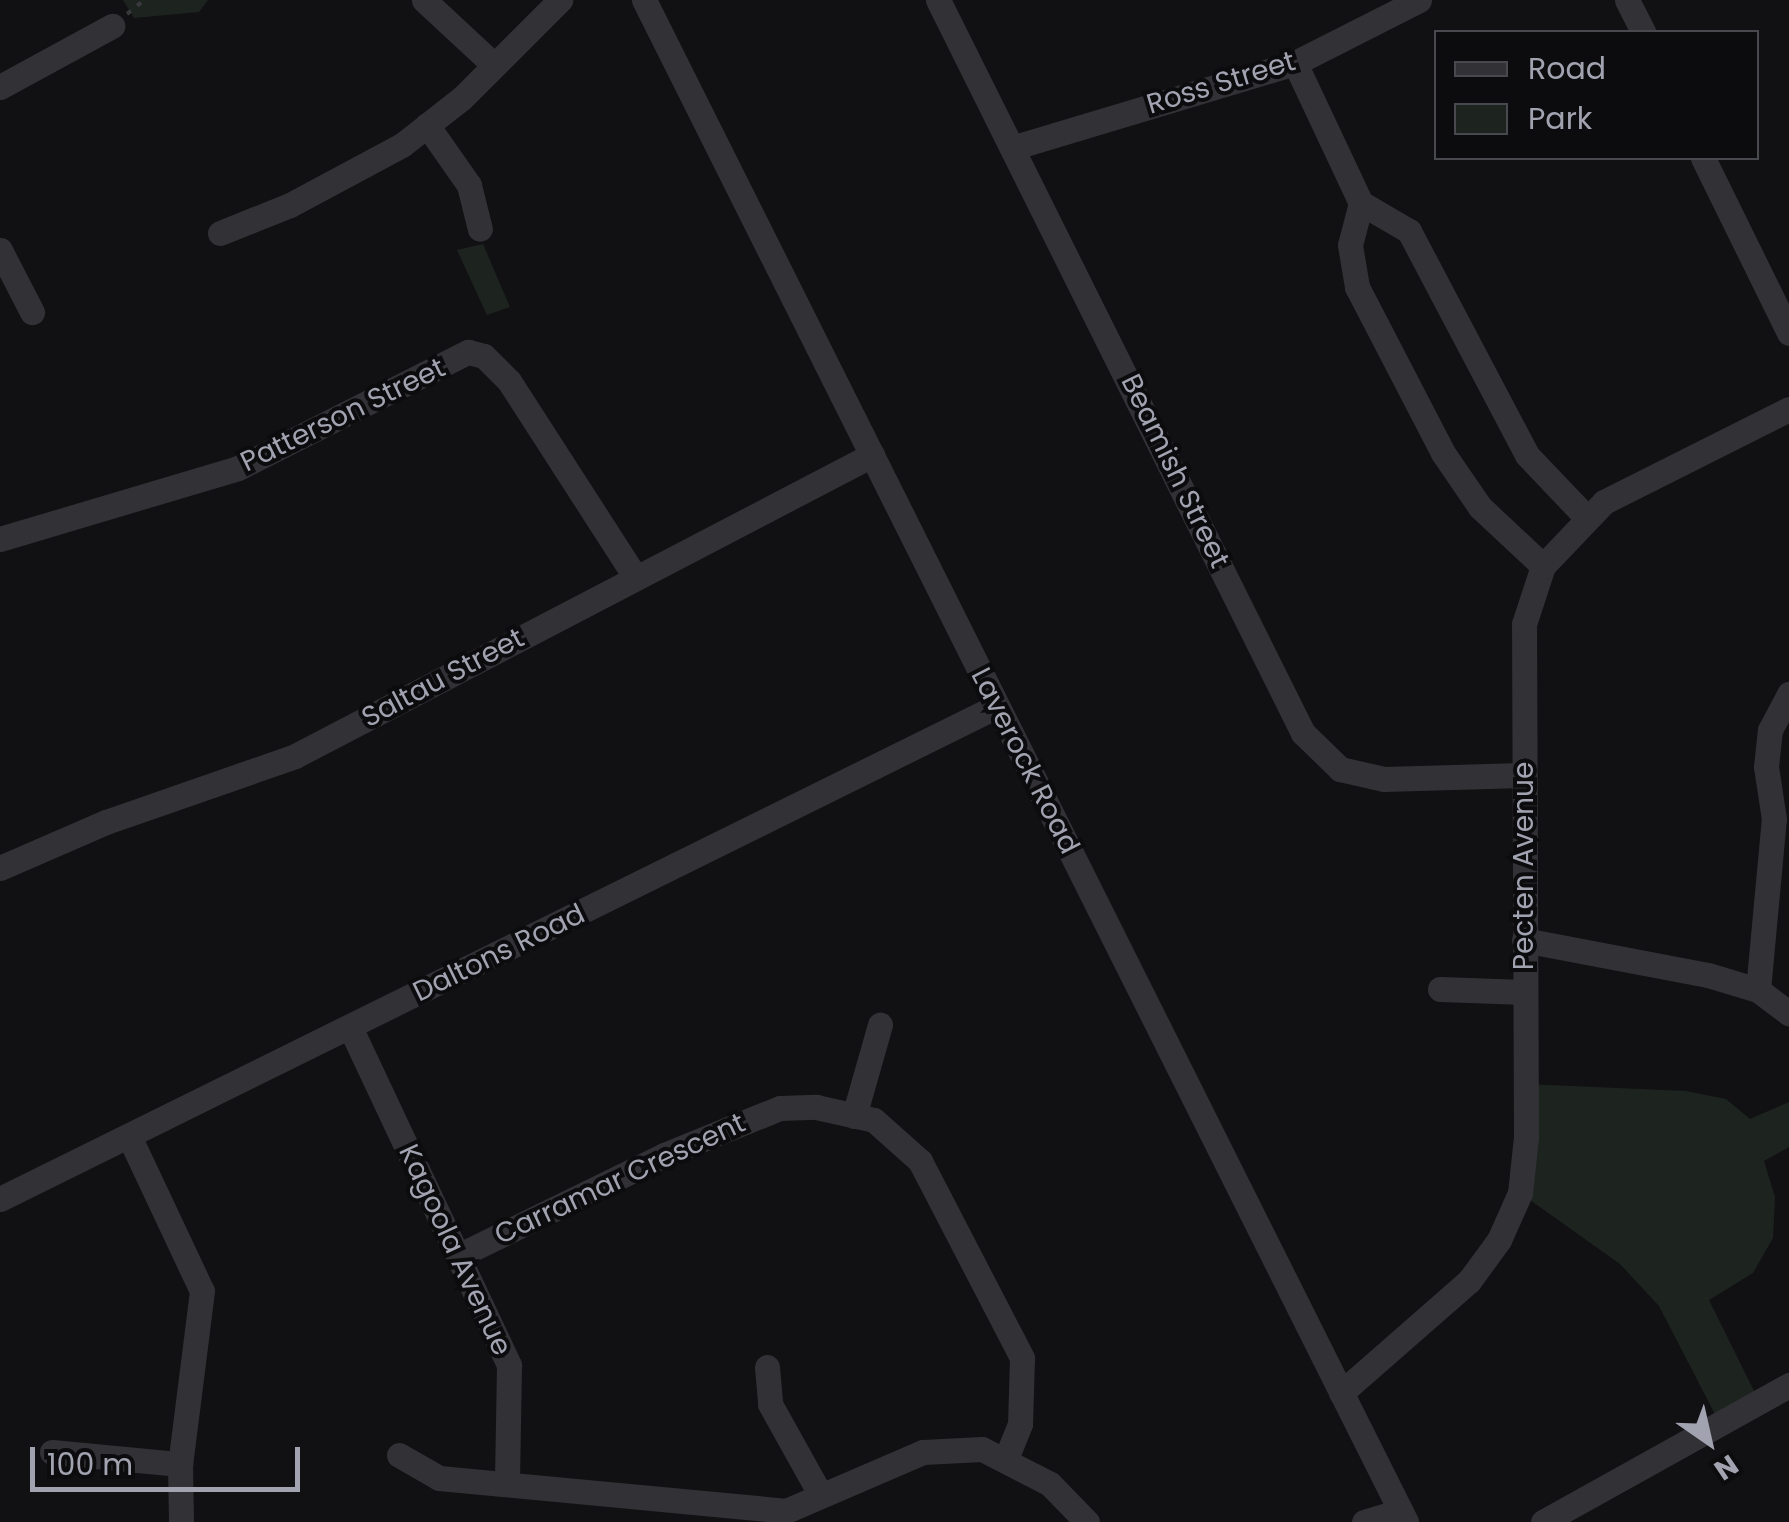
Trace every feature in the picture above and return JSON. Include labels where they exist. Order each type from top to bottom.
[{"type":"street","points":[[424,0],[494,65]]},
{"type":"street","points":[[220,234],[290,205],[427,125],[560,0]]},
{"type":"street","name":"Laverock Road","points":[[644,0],[1403,1516]]},
{"type":"street","name":"Beamish Street","points":[[938,0],[1016,147],[1303,733],[1340,769],[1384,779],[1522,775]]},
{"type":"street","name":"Ross Street","points":[[1016,147],[1296,63],[1419,0]]},
{"type":"street","points":[[1627,0],[1641,30]]},
{"type":"street","points":[[0,86],[112,26]]},
{"type":"street","points":[[1296,63],[1361,203],[1410,231],[1527,454],[1585,516]]},
{"type":"street","points":[[427,125],[469,184],[480,229]]},
{"type":"street","points":[[1705,160],[1789,333]]},
{"type":"street","points":[[1361,203],[1350,245],[1357,287],[1443,454],[1480,506],[1543,566]]},
{"type":"street","points":[[0,250],[32,312]]},
{"type":"street","name":"Patterson Street","points":[[0,539],[224,474],[468,352],[484,356],[509,381],[636,578]]},
{"type":"street","name":"Pecten Avenue","points":[[1341,1393],[1469,1281],[1499,1240],[1520,1194],[1524,624],[1543,566],[1585,516],[1789,409]]},
{"type":"street","name":"Saltau Street","points":[[0,868],[106,822],[294,756],[872,455]]},
{"type":"street","points":[[1758,990],[1774,819],[1766,767],[1770,730],[1789,694]]},
{"type":"street","name":"Daltons Road","points":[[0,1198],[998,706]]},
{"type":"street","points":[[1524,940],[1758,990],[1789,1013]]},
{"type":"street","points":[[1440,988],[1524,992]]},
{"type":"street","points":[[854,1116],[880,1024]]},
{"type":"street","name":"Kagoola Avenue","points":[[350,1027],[509,1365],[507,1484]]},
{"type":"street","name":"Carramar Crescent","points":[[460,1254],[678,1148],[780,1108],[874,1120],[920,1161],[1009,1326],[1026,1382],[1007,1457]]},
{"type":"street","points":[[129,1136],[202,1291],[180,1464],[181,1522]]},
{"type":"street","points":[[767,1367],[770,1404],[820,1494]]},
{"type":"street","points":[[1543,1522],[1789,1385]]},
{"type":"street","points":[[399,1456],[439,1478],[740,1512],[786,1511],[923,1452],[982,1449],[1007,1457],[1050,1484],[1087,1522]]},
{"type":"street","points":[[52,1452],[180,1464]]},
{"type":"street","points":[[1364,1522],[1403,1516]]},
{"type":"green space","points":[[123,0],[208,0],[199,12],[134,18]]},
{"type":"green space","points":[[483,244],[510,307],[487,315],[457,250]]},
{"type":"green space","points":[[1526,1084],[1686,1091],[1726,1099],[1750,1119],[1789,1102],[1789,1147],[1764,1161],[1775,1197],[1773,1238],[1753,1273],[1709,1300],[1759,1401],[1719,1422],[1659,1306],[1620,1264],[1520,1193]]}]
